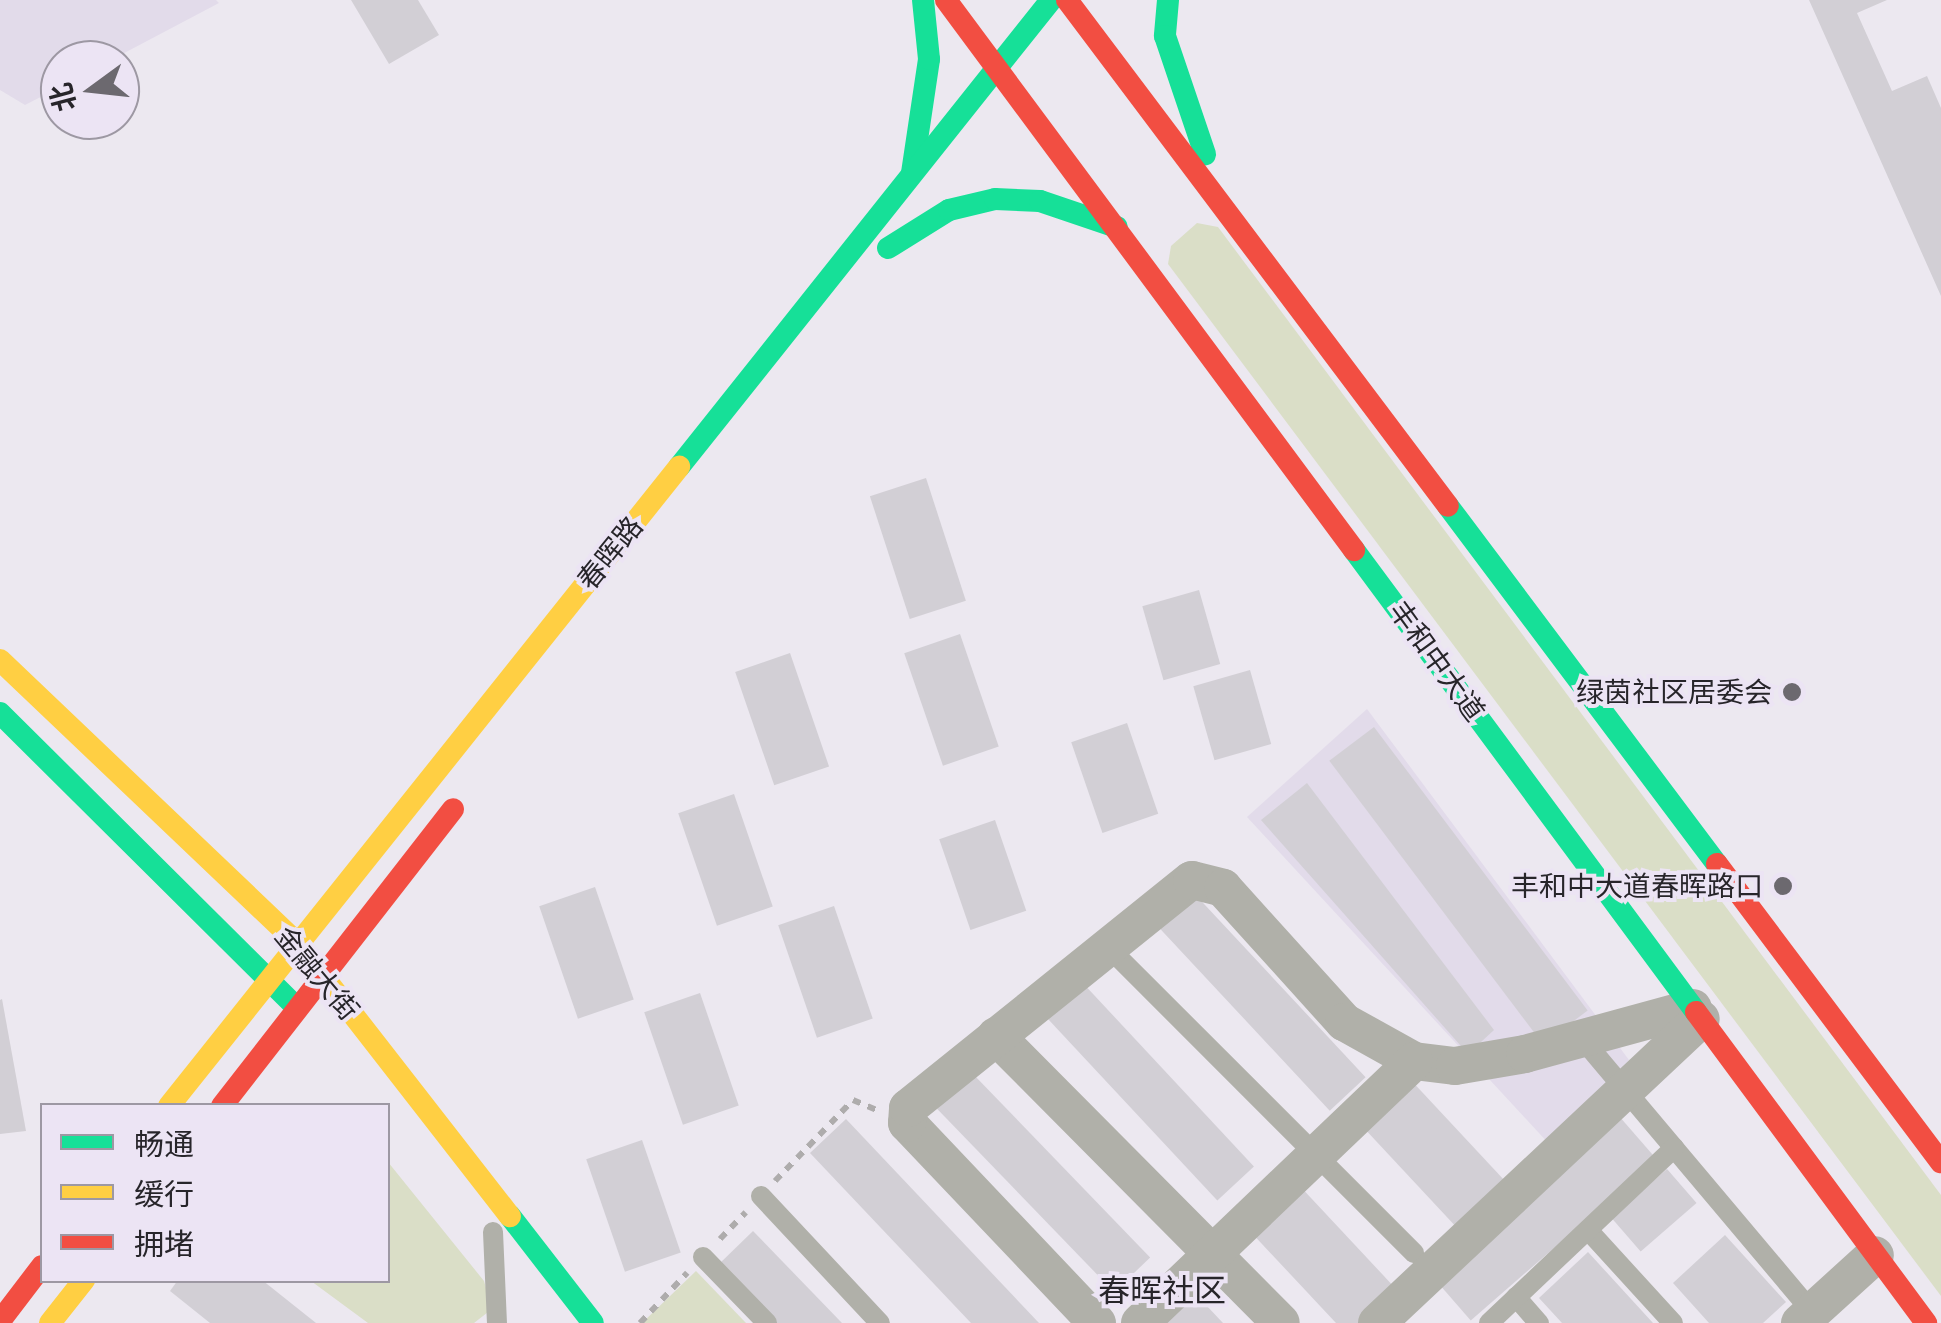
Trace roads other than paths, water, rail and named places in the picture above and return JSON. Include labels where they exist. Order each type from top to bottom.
[{"type":"street","points":[[912,173],[929,58],[923,0]]},
{"type":"street","name":"丰和中大道","points":[[946,0],[1926,1323]]},
{"type":"street","points":[[1168,0],[1165,36],[1185,111],[1240,230]]},
{"type":"street","points":[[1117,228],[1040,202],[995,199],[949,210],[882,256],[1013,86],[1067,2],[1941,1162]]},
{"type":"street","name":"春晖路","points":[[171,1103],[998,66],[1067,2]]},
{"type":"street","name":"金融大街","points":[[0,660],[298,944],[594,1323]]},
{"type":"street","name":"金融大街","points":[[0,713],[322,1034]]},
{"type":"street","points":[[224,1103],[474,782]]},
{"type":"street","points":[[1097,1323],[907,1123],[908,1108],[1202,876],[1344,1022],[1414,1061],[1455,1066],[1697,1014]]},
{"type":"street","points":[[1377,1323],[1626,1090],[1697,1014]]},
{"type":"street","points":[[996,1036],[1280,1323]]},
{"type":"street","points":[[1140,1323],[1414,1061]]},
{"type":"street","points":[[394,1111],[493,1232],[546,1308]]},
{"type":"street","points":[[1811,1319],[1875,1255]]},
{"type":"street","points":[[0,1320],[40,1269]]},
{"type":"street","points":[[50,1323],[82,1283]]},
{"type":"lane","points":[[1108,948],[1414,1252]]},
{"type":"lane","points":[[1584,1041],[1811,1319]]},
{"type":"lane","points":[[1489,1323],[1674,1148]]},
{"type":"lane","points":[[761,1196],[880,1323]]},
{"type":"lane","points":[[1588,1230],[1673,1323]]},
{"type":"lane","points":[[493,1232],[497,1323]]},
{"type":"lane","points":[[703,1257],[767,1323]]},
{"type":"lane","points":[[1516,1298],[1539,1323]]},
{"type":"place","name":"绿茵社区居委会","points":[[1792,692]]},
{"type":"place","name":"丰和中大道春晖路口","points":[[1783,886]]},
{"type":"district","name":"春晖社区","points":[[1162,1291]]}]
